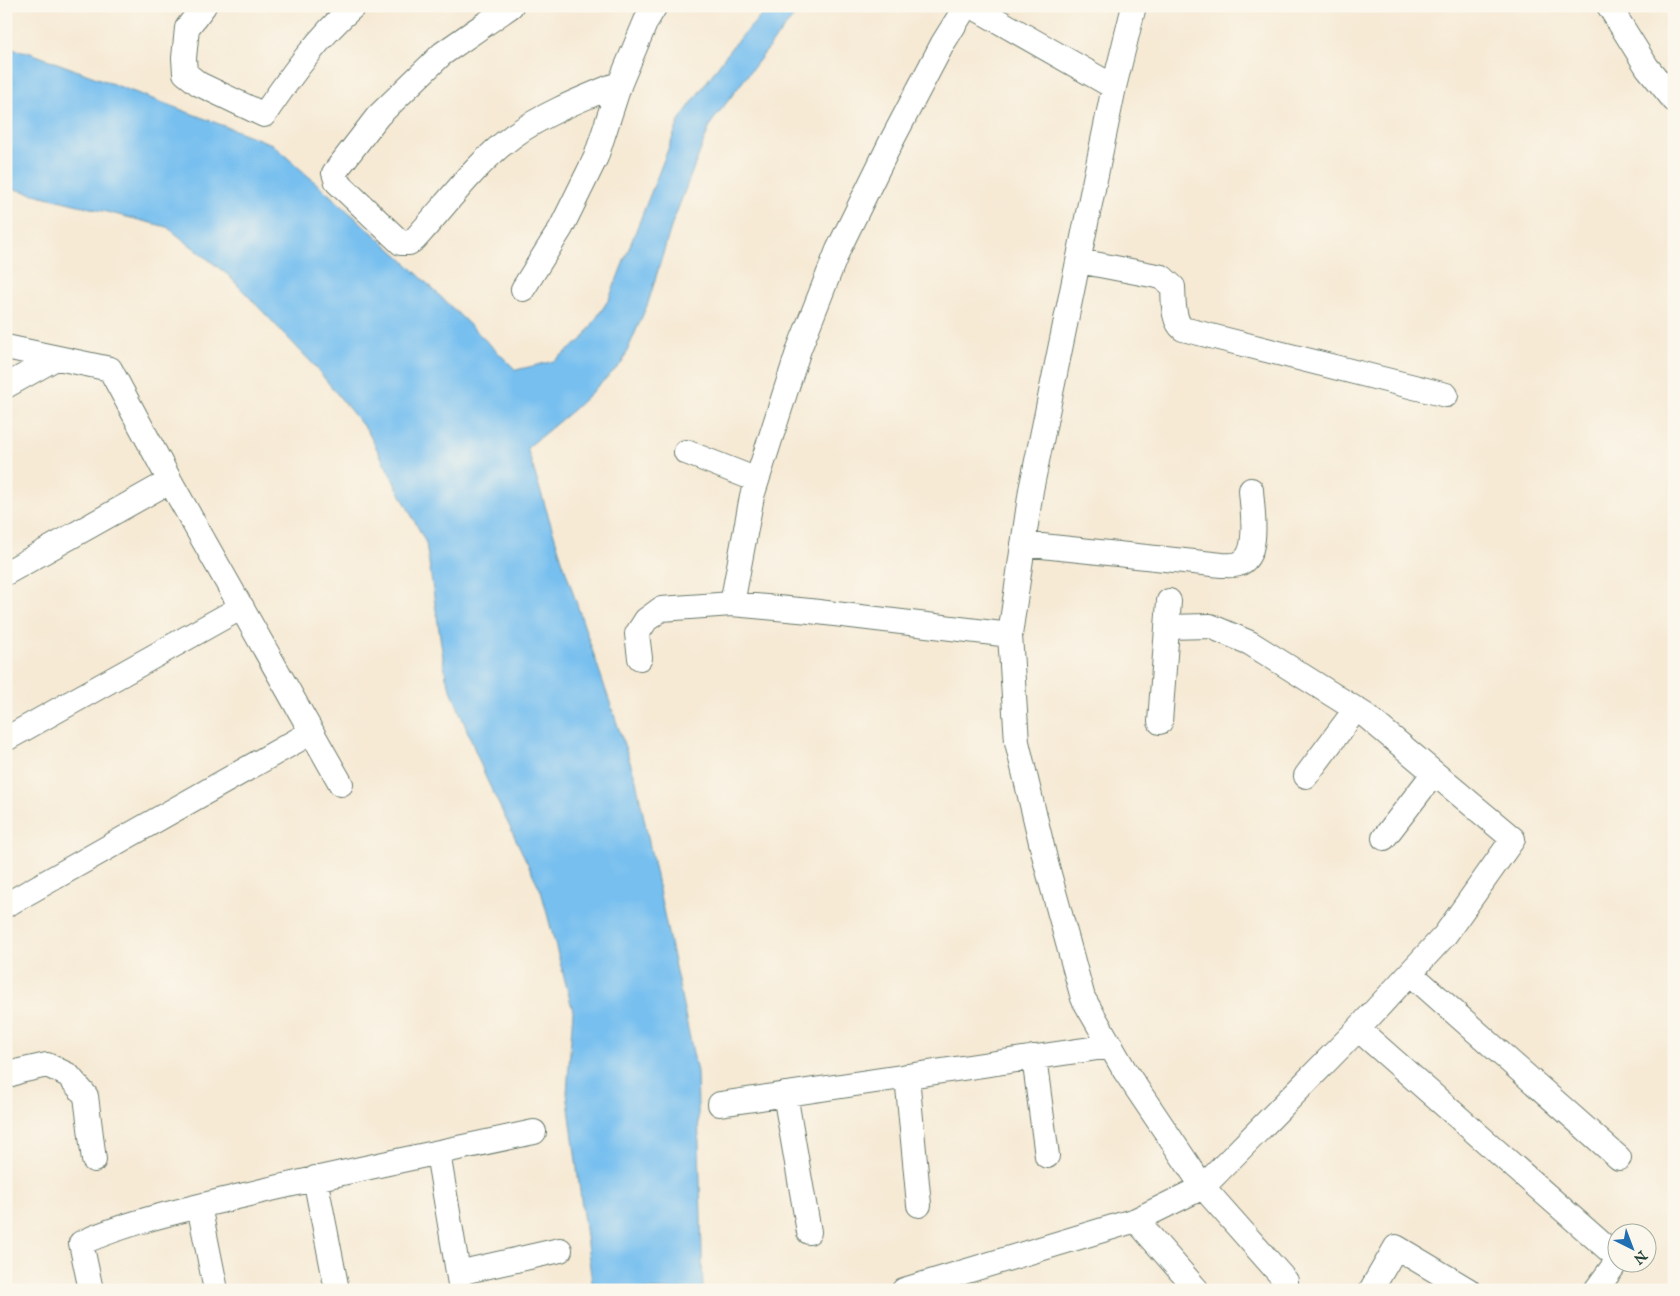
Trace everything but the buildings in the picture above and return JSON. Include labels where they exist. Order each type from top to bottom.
[{"type":"street","points":[[204,6],[187,28],[184,58],[185,73],[199,84],[264,115],[294,72],[354,6]]},
{"type":"street","points":[[511,6],[442,54],[378,116],[334,174],[337,182],[401,243],[409,243],[415,239],[473,172],[514,136],[554,113],[620,84]]},
{"type":"street","points":[[523,289],[561,228],[596,157],[620,84],[646,21],[655,6]]},
{"type":"street","points":[[732,604],[752,496],[799,349],[838,250],[891,142],[943,43],[966,6]]},
{"type":"street","points":[[972,6],[1114,87]]},
{"type":"street","points":[[1134,6],[1114,87],[1031,490],[1010,635],[1017,742],[1046,863],[1084,998],[1125,1071],[1202,1187],[1286,1281],[1286,1290]]},
{"type":"street","points":[[1609,6],[1648,66],[1674,100]]},
{"type":"street","points":[[1079,261],[1162,277],[1173,287],[1174,309],[1178,325],[1183,329],[1446,395]]},
{"type":"street","points":[[6,347],[110,369],[170,481],[341,784]]},
{"type":"street","points":[[6,386],[56,358]]},
{"type":"street","points":[[686,452],[757,480]]},
{"type":"street","points":[[6,573],[170,481]]},
{"type":"street","points":[[1023,544],[1222,565],[1239,564],[1249,556],[1253,545],[1251,490]]},
{"type":"street","points":[[1160,722],[1168,601]]},
{"type":"street","points":[[640,658],[637,634],[646,620],[661,609],[732,604],[810,611],[1010,635]]},
{"type":"street","points":[[6,739],[242,607]]},
{"type":"street","points":[[904,1290],[1136,1220],[1202,1187],[1358,1029],[1445,935],[1514,839],[1365,715],[1250,644],[1210,626],[1167,627]]},
{"type":"street","points":[[1306,776],[1356,709]]},
{"type":"street","points":[[6,906],[312,732]]},
{"type":"street","points":[[1384,838],[1434,773]]},
{"type":"street","points":[[1410,973],[1618,1158]]},
{"type":"street","points":[[1358,1029],[1608,1250]]},
{"type":"street","points":[[720,1104],[1111,1046]]},
{"type":"street","points":[[1034,1057],[1047,1156]]},
{"type":"street","points":[[6,1076],[47,1065],[68,1075],[86,1096],[94,1160]]},
{"type":"street","points":[[907,1076],[919,1205]]},
{"type":"street","points":[[785,1094],[809,1232]]},
{"type":"street","points":[[91,1290],[81,1243],[104,1233],[199,1206],[315,1178],[534,1132]]},
{"type":"street","points":[[438,1153],[460,1281],[560,1250]]},
{"type":"street","points":[[315,1178],[337,1290]]},
{"type":"street","points":[[199,1206],[216,1290]]},
{"type":"street","points":[[1136,1220],[1197,1290]]},
{"type":"street","points":[[1371,1290],[1396,1248],[1468,1290]]},
{"type":"street","points":[[1596,1290],[1608,1273]]},
{"type":"water","points":[[771,6],[804,6],[783,29],[711,123],[672,224],[648,303],[622,363],[574,409],[527,448],[562,560],[636,780],[697,1072],[703,1290],[593,1290],[567,1093],[573,1011],[541,891],[486,778],[446,677],[426,543],[368,432],[312,363],[228,275],[167,227],[6,187],[6,48],[28,52],[272,144],[402,259],[516,370],[554,361],[582,340],[609,299],[680,119],[734,44]]}]
